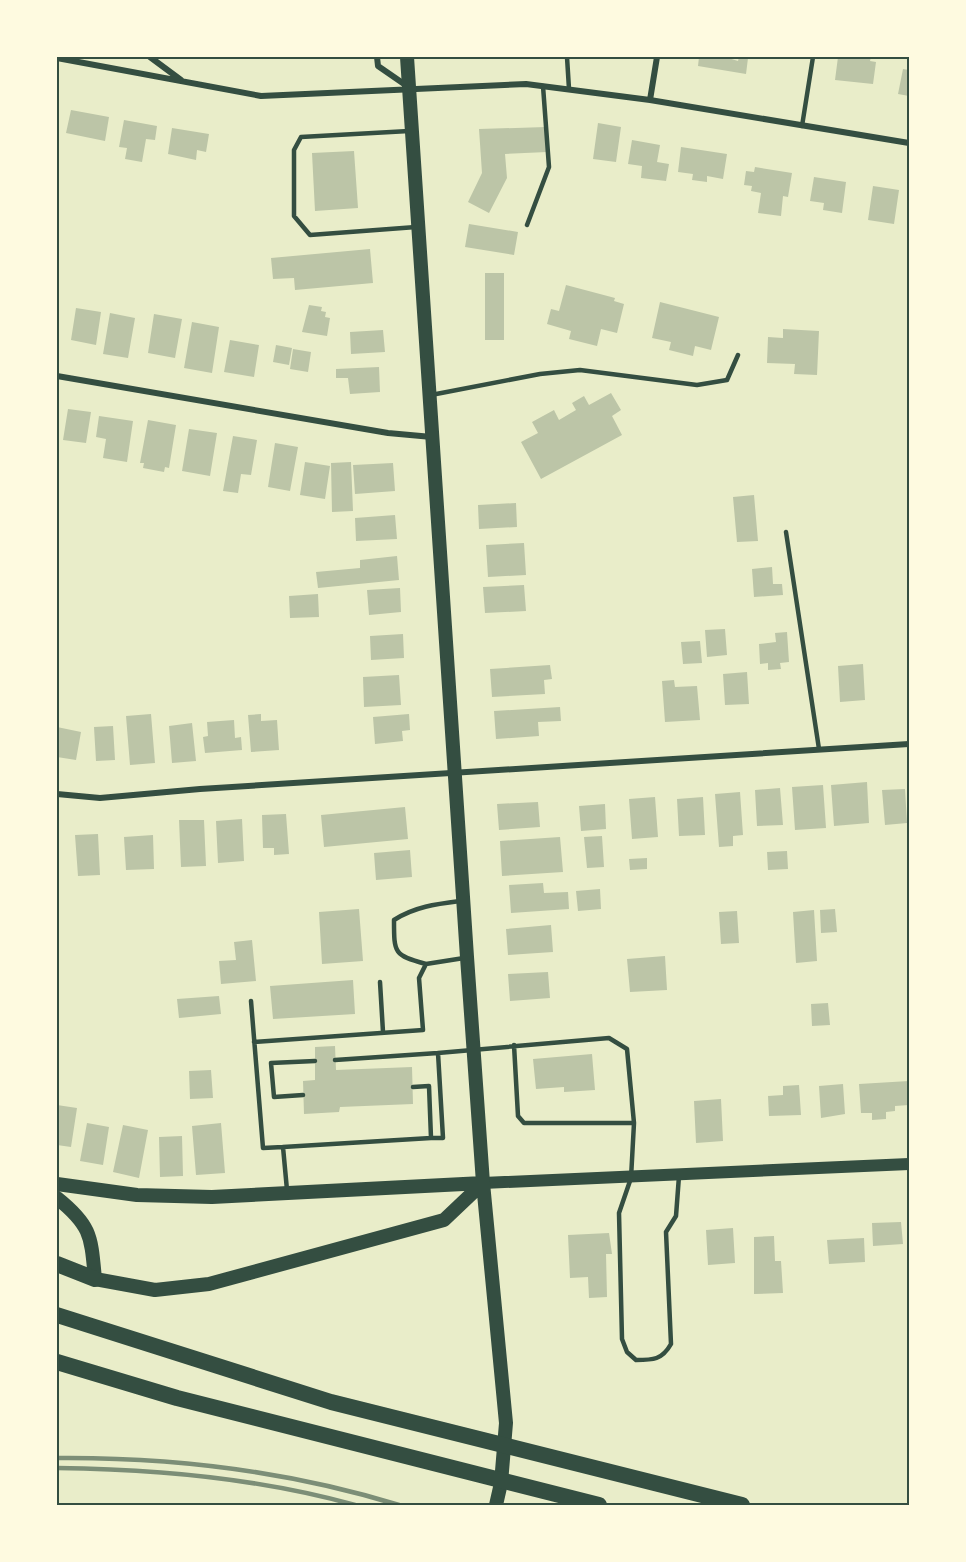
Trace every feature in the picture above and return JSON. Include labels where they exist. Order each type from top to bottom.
[{"type":"highway","points":[[57,1264],[95,1280]]},
{"type":"highway","points":[[57,1315],[330,1402],[742,1505]]},
{"type":"highway","points":[[57,1362],[188,1401],[599,1505]]},
{"type":"main road","points":[[407,57],[483,1183],[506,1423],[501,1484],[496,1505]]},
{"type":"main road","points":[[57,1184],[137,1195],[212,1197],[909,1164]]},
{"type":"main road","points":[[57,1198],[74,1212],[90,1234],[95,1280],[155,1290],[209,1284],[444,1220],[483,1183]]},
{"type":"street","points":[[150,57],[181,80]]},
{"type":"street","points":[[377,57],[378,66],[409,88]]},
{"type":"street","points":[[650,100],[657,57]]},
{"type":"street","points":[[57,58],[261,96],[506,83],[543,86],[650,100],[909,142]]},
{"type":"street","points":[[57,376],[388,433],[432,437]]},
{"type":"street","points":[[57,794],[115,797],[909,744]]},
{"type":"lane","points":[[567,57],[569,89]]},
{"type":"lane","points":[[802,126],[813,57]]},
{"type":"lane","points":[[527,225],[549,167],[543,86]]},
{"type":"lane","points":[[412,131],[300,136],[294,150],[294,216],[310,236],[418,227]]},
{"type":"lane","points":[[429,396],[540,374],[580,370],[697,385],[727,380],[738,355]]},
{"type":"lane","points":[[786,532],[819,749]]},
{"type":"lane","points":[[463,901],[429,905],[406,912],[394,920],[394,945],[402,957],[426,964],[467,957]]},
{"type":"lane","points":[[254,1042],[423,1030],[419,978],[426,964]]},
{"type":"lane","points":[[380,982],[383,1032]]},
{"type":"lane","points":[[251,1001],[262,1148],[443,1138],[438,1053]]},
{"type":"lane","points":[[335,1060],[609,1038],[619,1042],[627,1049],[634,1123],[631,1178],[619,1213],[622,1339],[627,1352],[636,1360],[657,1360],[671,1344],[666,1232],[676,1216],[678,1176]]},
{"type":"lane","points":[[514,1045],[518,1116],[524,1123],[634,1123]]},
{"type":"lane","points":[[303,1095],[274,1097],[271,1063],[315,1060]]},
{"type":"lane","points":[[413,1087],[429,1086],[431,1138]]},
{"type":"lane","points":[[283,1147],[287,1193]]},
{"type":"building","points":[[699,57],[725,57],[738,61],[739,57],[748,58],[746,74],[698,66]]},
{"type":"building","points":[[838,57],[871,57],[870,61],[876,62],[873,84],[835,80]]},
{"type":"building","points":[[903,69],[909,70],[909,96],[898,94]]},
{"type":"building","points":[[71,110],[109,117],[105,141],[66,133]]},
{"type":"building","points":[[124,120],[157,126],[155,140],[146,139],[142,162],[125,159],[127,148],[119,147]]},
{"type":"building","points":[[598,123],[621,127],[616,162],[593,159]]},
{"type":"building","points":[[546,127],[547,152],[505,154],[507,178],[489,213],[468,202],[482,173],[479,129]]},
{"type":"building","points":[[172,128],[209,134],[206,152],[197,150],[196,160],[168,154]]},
{"type":"building","points":[[632,140],[660,145],[657,162],[669,164],[666,181],[641,178],[642,166],[628,164]]},
{"type":"building","points":[[681,147],[727,154],[723,179],[707,176],[707,182],[692,180],[693,174],[678,172]]},
{"type":"building","points":[[354,151],[358,208],[315,211],[312,153]]},
{"type":"building","points":[[755,167],[792,173],[788,197],[783,196],[781,216],[758,213],[761,193],[751,191],[752,186],[744,185],[746,171],[754,172]]},
{"type":"building","points":[[814,177],[846,182],[842,213],[823,210],[824,203],[810,201]]},
{"type":"building","points":[[873,186],[899,190],[894,224],[868,220]]},
{"type":"building","points":[[469,224],[518,232],[514,255],[465,247]]},
{"type":"building","points":[[370,249],[373,283],[295,290],[294,278],[273,279],[271,258]]},
{"type":"building","points":[[485,273],[504,273],[504,340],[485,340]]},
{"type":"building","points":[[566,285],[615,298],[614,301],[624,304],[617,333],[601,329],[597,346],[569,339],[571,331],[547,324],[551,309],[559,311]]},
{"type":"building","points":[[660,302],[719,317],[711,350],[695,346],[693,356],[669,350],[671,342],[652,338]]},
{"type":"building","points":[[309,305],[322,307],[321,311],[326,312],[325,317],[330,318],[327,336],[302,332]]},
{"type":"building","points":[[76,308],[101,312],[96,345],[71,340]]},
{"type":"building","points":[[110,313],[135,318],[128,358],[103,354]]},
{"type":"building","points":[[154,314],[182,319],[175,358],[148,353]]},
{"type":"building","points":[[192,322],[219,327],[212,373],[184,368]]},
{"type":"building","points":[[783,329],[819,331],[817,375],[794,374],[795,364],[767,363],[768,337],[783,338]]},
{"type":"building","points":[[383,330],[385,352],[351,354],[350,332]]},
{"type":"building","points":[[230,340],[259,345],[254,377],[224,372]]},
{"type":"building","points":[[276,345],[292,348],[289,365],[273,362]]},
{"type":"building","points":[[293,349],[311,352],[308,372],[290,369]]},
{"type":"building","points":[[379,367],[380,392],[350,394],[348,378],[336,378],[336,369]]},
{"type":"building","points":[[611,393],[621,410],[612,416],[622,435],[541,479],[521,442],[538,433],[532,422],[554,410],[559,420],[576,410],[572,403],[584,396],[589,405]]},
{"type":"building","points":[[68,409],[91,412],[86,443],[63,440]]},
{"type":"building","points":[[99,416],[133,421],[127,462],[103,458],[106,439],[96,437]]},
{"type":"building","points":[[148,420],[176,425],[169,468],[165,467],[164,472],[143,468],[144,463],[140,463]]},
{"type":"building","points":[[189,429],[217,433],[210,476],[182,471]]},
{"type":"building","points":[[233,436],[257,440],[251,475],[241,474],[238,493],[223,491]]},
{"type":"building","points":[[275,443],[298,447],[290,491],[268,487]]},
{"type":"building","points":[[305,462],[330,466],[325,499],[300,495]]},
{"type":"building","points":[[351,462],[353,511],[332,512],[331,463]]},
{"type":"building","points":[[393,463],[395,491],[355,494],[353,465]]},
{"type":"building","points":[[754,495],[758,541],[737,542],[733,497]]},
{"type":"building","points":[[516,503],[517,527],[479,529],[478,505]]},
{"type":"building","points":[[395,515],[397,539],[356,541],[355,518]]},
{"type":"building","points":[[524,543],[526,575],[488,577],[486,545]]},
{"type":"building","points":[[397,556],[399,580],[318,588],[316,572],[360,568],[360,560]]},
{"type":"building","points":[[772,567],[773,584],[782,584],[783,595],[754,597],[752,569]]},
{"type":"building","points":[[524,585],[526,611],[485,613],[483,587]]},
{"type":"building","points":[[400,588],[401,612],[369,615],[367,590]]},
{"type":"building","points":[[318,594],[319,617],[290,618],[289,596]]},
{"type":"building","points":[[725,629],[727,655],[707,657],[705,630]]},
{"type":"building","points":[[787,632],[789,662],[780,663],[781,669],[768,670],[768,663],[760,664],[759,644],[776,642],[775,633]]},
{"type":"building","points":[[403,634],[404,658],[371,660],[370,636]]},
{"type":"building","points":[[700,641],[702,663],[683,664],[681,642]]},
{"type":"building","points":[[863,664],[865,700],[840,702],[838,666]]},
{"type":"building","points":[[550,665],[552,679],[544,680],[545,694],[492,697],[490,669]]},
{"type":"building","points":[[747,672],[749,704],[725,705],[723,674]]},
{"type":"building","points":[[399,675],[401,705],[364,707],[363,677]]},
{"type":"building","points":[[674,680],[675,687],[697,686],[700,720],[665,722],[662,681]]},
{"type":"building","points":[[560,707],[561,721],[538,722],[539,736],[496,739],[494,711]]},
{"type":"building","points":[[151,714],[155,763],[130,765],[126,716]]},
{"type":"building","points":[[261,714],[261,721],[277,720],[279,750],[251,752],[248,715]]},
{"type":"building","points":[[409,714],[410,730],[402,731],[403,741],[375,744],[373,717]]},
{"type":"building","points":[[234,720],[235,738],[241,737],[242,750],[205,753],[203,737],[208,736],[207,722]]},
{"type":"building","points":[[192,723],[196,761],[172,763],[169,726]]},
{"type":"building","points":[[113,726],[115,760],[96,761],[94,727]]},
{"type":"building","points":[[57,727],[81,732],[76,760],[57,757]]},
{"type":"building","points":[[867,782],[869,823],[834,826],[831,785]]},
{"type":"building","points":[[823,785],[826,828],[795,830],[792,787]]},
{"type":"building","points":[[780,788],[783,825],[757,826],[755,790]]},
{"type":"building","points":[[905,789],[907,823],[885,825],[882,790]]},
{"type":"building","points":[[740,792],[743,835],[733,836],[733,846],[719,847],[715,794]]},
{"type":"building","points":[[655,797],[658,837],[632,839],[629,799]]},
{"type":"building","points":[[703,797],[705,835],[679,836],[677,799]]},
{"type":"building","points":[[538,802],[540,827],[499,830],[497,804]]},
{"type":"building","points":[[605,804],[606,829],[581,831],[579,806]]},
{"type":"building","points":[[405,807],[408,839],[324,847],[321,815]]},
{"type":"building","points":[[286,814],[289,854],[274,855],[274,848],[263,848],[262,815]]},
{"type":"building","points":[[242,819],[244,861],[218,863],[216,821]]},
{"type":"building","points":[[179,820],[204,820],[206,866],[181,867]]},
{"type":"building","points":[[98,834],[100,875],[78,876],[75,835]]},
{"type":"building","points":[[153,835],[154,869],[126,870],[124,837]]},
{"type":"building","points":[[602,836],[604,867],[587,868],[584,837]]},
{"type":"building","points":[[560,837],[563,872],[502,876],[500,841]]},
{"type":"building","points":[[410,850],[412,877],[376,880],[374,853]]},
{"type":"building","points":[[787,851],[788,869],[768,870],[767,852]]},
{"type":"building","points":[[647,858],[647,869],[630,870],[629,859]]},
{"type":"building","points":[[543,883],[544,893],[568,892],[569,909],[511,913],[509,885]]},
{"type":"building","points":[[600,889],[601,909],[578,911],[576,891]]},
{"type":"building","points":[[359,909],[363,961],[322,964],[319,912]]},
{"type":"building","points":[[835,909],[837,932],[821,933],[820,910]]},
{"type":"building","points":[[814,910],[817,961],[796,963],[793,912]]},
{"type":"building","points":[[737,911],[739,943],[721,944],[719,912]]},
{"type":"building","points":[[551,925],[553,952],[508,955],[506,929]]},
{"type":"building","points":[[252,940],[256,981],[221,984],[219,961],[236,960],[234,942]]},
{"type":"building","points":[[665,956],[667,990],[630,992],[627,959]]},
{"type":"building","points":[[548,972],[550,998],[510,1001],[508,974]]},
{"type":"building","points":[[353,980],[355,1014],[273,1019],[270,986]]},
{"type":"building","points":[[219,996],[221,1014],[179,1018],[177,999]]},
{"type":"building","points":[[828,1003],[830,1025],[812,1026],[811,1004]]},
{"type":"building","points":[[335,1046],[336,1070],[412,1067],[413,1104],[340,1107],[339,1112],[304,1114],[303,1081],[315,1080],[315,1047]]},
{"type":"building","points":[[592,1054],[595,1090],[564,1092],[564,1087],[536,1089],[533,1059]]},
{"type":"building","points":[[211,1070],[213,1098],[190,1099],[189,1071]]},
{"type":"building","points":[[909,1081],[909,1105],[895,1106],[895,1111],[886,1112],[886,1119],[872,1120],[872,1113],[861,1113],[859,1084]]},
{"type":"building","points":[[843,1084],[845,1114],[821,1118],[819,1086]]},
{"type":"building","points":[[799,1085],[801,1115],[769,1116],[768,1096],[783,1095],[783,1086]]},
{"type":"building","points":[[721,1099],[723,1141],[696,1143],[694,1101]]},
{"type":"building","points":[[57,1105],[77,1108],[71,1147],[57,1145]]},
{"type":"building","points":[[87,1123],[109,1127],[103,1165],[80,1161]]},
{"type":"building","points":[[221,1123],[225,1173],[196,1175],[192,1126]]},
{"type":"building","points":[[123,1125],[148,1130],[139,1178],[113,1172]]},
{"type":"building","points":[[182,1136],[183,1176],[160,1177],[159,1137]]},
{"type":"building","points":[[901,1222],[903,1244],[873,1246],[872,1223]]},
{"type":"building","points":[[733,1228],[735,1263],[708,1265],[706,1230]]},
{"type":"building","points":[[609,1233],[612,1254],[606,1254],[607,1297],[589,1298],[588,1277],[570,1278],[568,1235]]},
{"type":"building","points":[[774,1236],[775,1261],[781,1261],[783,1293],[754,1294],[754,1237]]},
{"type":"building","points":[[864,1238],[865,1262],[829,1264],[827,1240]]},
{"type":"railway","points":[[57,1458],[143,1460],[230,1468],[315,1483],[399,1505]]},
{"type":"railway","points":[[57,1468],[133,1470],[208,1477],[282,1488],[355,1505]]}]
